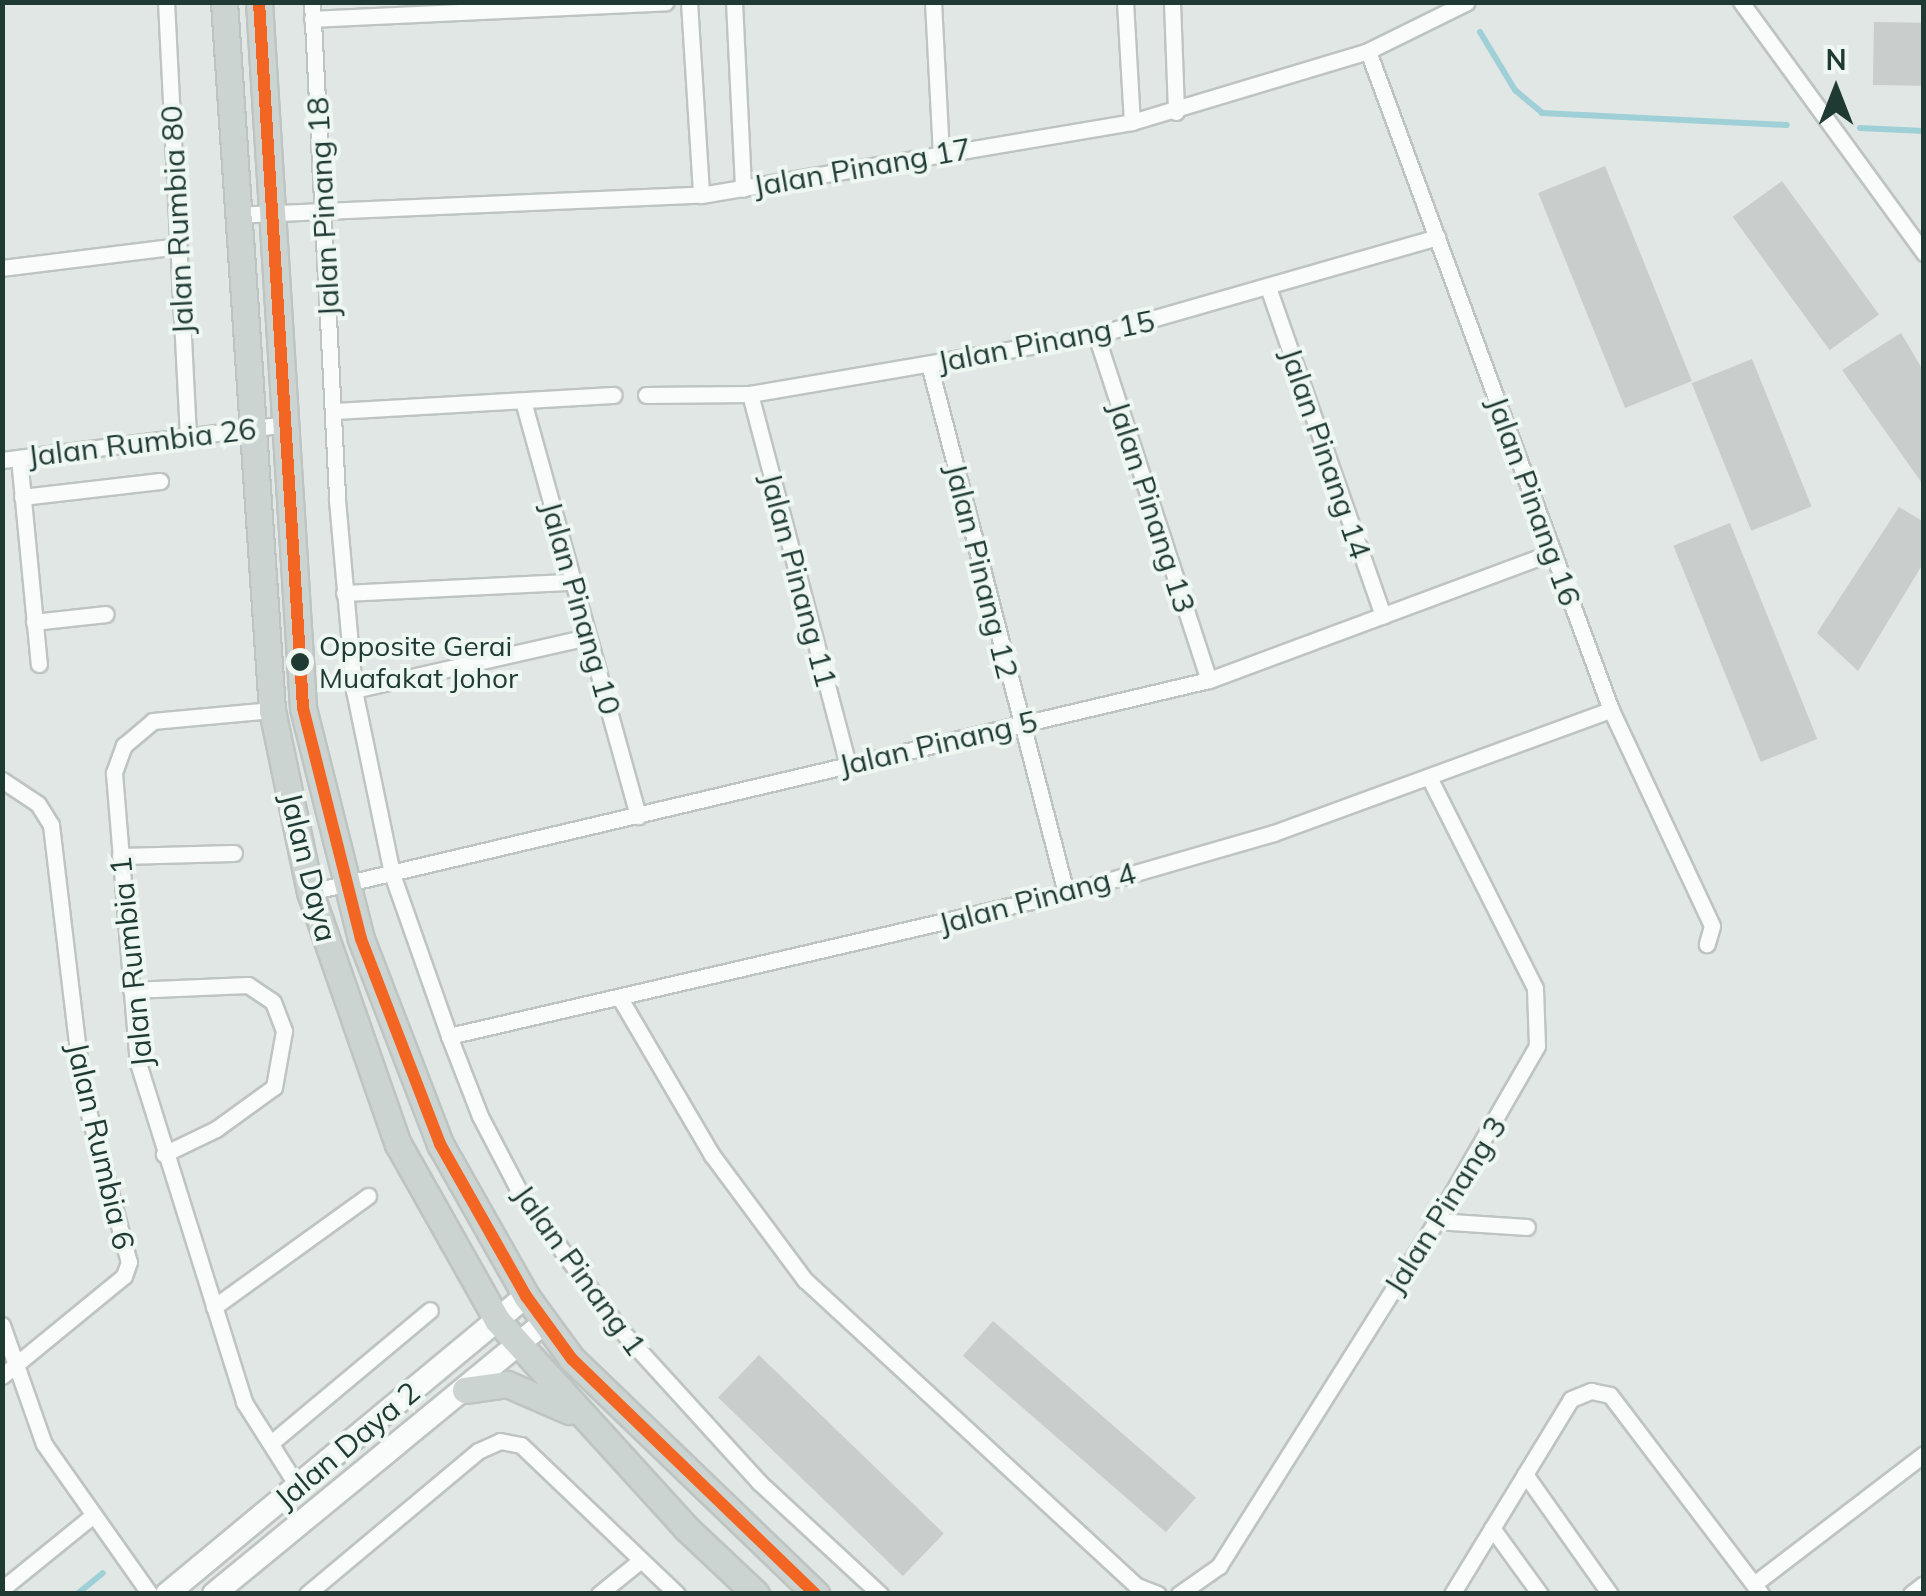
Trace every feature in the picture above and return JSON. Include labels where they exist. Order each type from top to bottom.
[{"type":"main road","name":"Jalan Daya","points":[[224,2],[234,214],[272,710],[310,892],[398,1144],[497,1320],[578,1415],[756,1594]]},
{"type":"main road","name":"Jalan Daya","points":[[259,2],[281,425],[302,708],[346,885],[440,1144],[526,1296],[572,1359],[816,1594]]},
{"type":"main road","name":"Jalan Daya 2","points":[[166,1594],[526,1296]]},
{"type":"main road","name":"Jalan Daya 2","points":[[214,1594],[545,1322]]},
{"type":"main road","points":[[465,1390],[507,1384],[578,1415]]},
{"type":"street","name":"Jalan Rumbia 80","points":[[166,2],[188,437]]},
{"type":"street","points":[[312,11],[666,2]]},
{"type":"street","points":[[690,2],[701,195]]},
{"type":"street","points":[[734,2],[742,188]]},
{"type":"street","points":[[933,2],[941,154]]},
{"type":"street","points":[[1126,2],[1132,122]]},
{"type":"street","points":[[1172,2],[1176,112]]},
{"type":"street","name":"Jalan Pinang 17","points":[[234,214],[701,195],[1132,122],[1176,112],[1368,50],[1467,2]]},
{"type":"street","points":[[1741,2],[1924,252]]},
{"type":"street","name":"Jalan Pinang 18","points":[[312,11],[344,594],[354,690]]},
{"type":"street","name":"Jalan Pinang 16","points":[[1368,50],[1611,710],[1712,926],[1707,944]]},
{"type":"street","name":"Jalan Pinang 15","points":[[646,396],[750,394],[1096,335],[1269,290],[1437,237]]},
{"type":"street","points":[[2,248],[3,268],[178,246]]},
{"type":"street","name":"Jalan Pinang 14","points":[[1269,290],[1384,616]]},
{"type":"street","name":"Jalan Pinang 13","points":[[1096,335],[1209,680]]},
{"type":"street","name":"Jalan Pinang 12","points":[[929,364],[1066,894]]},
{"type":"street","name":"Jalan Pinang 11","points":[[750,394],[848,765]]},
{"type":"street","points":[[334,411],[614,395]]},
{"type":"street","name":"Jalan Pinang 10","points":[[523,401],[638,816]]},
{"type":"street","name":"Jalan Rumbia 26","points":[[11,459],[281,425]]},
{"type":"street","points":[[11,459],[22,497],[39,664]]},
{"type":"street","points":[[22,497],[160,481]]},
{"type":"street","name":"Jalan Pinang 5","points":[[310,892],[1209,680],[1553,552]]},
{"type":"street","points":[[344,594],[572,582]]},
{"type":"street","points":[[34,622],[106,614]]},
{"type":"street","points":[[354,690],[588,637]]},
{"type":"street","name":"Jalan Pinang 1","points":[[354,690],[392,874],[480,1116],[520,1193],[618,1327],[759,1482],[880,1594]]},
{"type":"street","name":"Jalan Rumbia 1","points":[[272,710],[164,718],[132,735],[114,772],[138,1063],[244,1402],[298,1487]]},
{"type":"street","name":"Jalan Pinang 4","points":[[449,1036],[621,1000],[1066,894],[1430,779],[1611,710]]},
{"type":"street","name":"Jalan Pinang 3","points":[[1179,1594],[1219,1566],[1436,1222],[1529,1066],[1540,1024],[1534,988],[1430,779]]},
{"type":"street","name":"Jalan Rumbia 6","points":[[2,780],[38,804],[52,826],[83,1092],[129,1262],[124,1276],[9,1371]]},
{"type":"street","points":[[120,856],[234,853]]},
{"type":"street","points":[[132,990],[248,985],[272,1002],[285,1034],[274,1087],[216,1129],[164,1154]]},
{"type":"street","points":[[621,1000],[712,1155],[805,1280],[1137,1586],[1158,1594]]},
{"type":"street","points":[[214,1307],[368,1196]]},
{"type":"street","points":[[1436,1222],[1527,1227]]},
{"type":"street","points":[[271,1443],[430,1310]]},
{"type":"street","points":[[2,1325],[9,1371],[44,1444],[91,1517],[150,1594]]},
{"type":"street","points":[[1452,1594],[1571,1399],[1591,1391],[1610,1395],[1757,1589],[1924,1454]]},
{"type":"street","points":[[307,1594],[478,1451],[500,1440],[521,1446],[677,1594]]},
{"type":"street","points":[[1524,1474],[1610,1594]]},
{"type":"street","points":[[2,1590],[91,1517]]},
{"type":"street","points":[[1492,1528],[1540,1594]]},
{"type":"street","points":[[600,1594],[641,1560]]},
{"type":"street","points":[[1911,1594],[1924,1584]]},
{"type":"building","points":[[1874,22],[1924,23],[1923,86],[1873,85]]},
{"type":"building","points":[[1605,166],[1692,381],[1625,408],[1538,193]]},
{"type":"building","points":[[1782,181],[1879,314],[1830,350],[1733,217]]},
{"type":"building","points":[[1901,333],[1924,372],[1924,486],[1842,370]]},
{"type":"building","points":[[1752,359],[1812,506],[1751,531],[1692,383]]},
{"type":"building","points":[[1899,507],[1924,522],[1924,562],[1858,671],[1817,633]]},
{"type":"building","points":[[1730,523],[1817,739],[1761,762],[1673,546]]},
{"type":"building","points":[[993,1321],[1196,1497],[1166,1532],[963,1356]]},
{"type":"building","points":[[759,1355],[944,1534],[903,1576],[718,1397]]},
{"type":"waterway","points":[[1480,32],[1515,90],[1542,113],[1787,125]]},
{"type":"waterway","points":[[1860,128],[1924,131]]},
{"type":"waterway","points":[[77,1594],[103,1573]]},
{"type":"transit line","points":[[259,2],[303,708],[361,939],[440,1144],[526,1296],[572,1359],[815,1594]]},
{"type":"place","name":"Opposite Gerai Muafakat Johor","points":[[300,662]]}]
